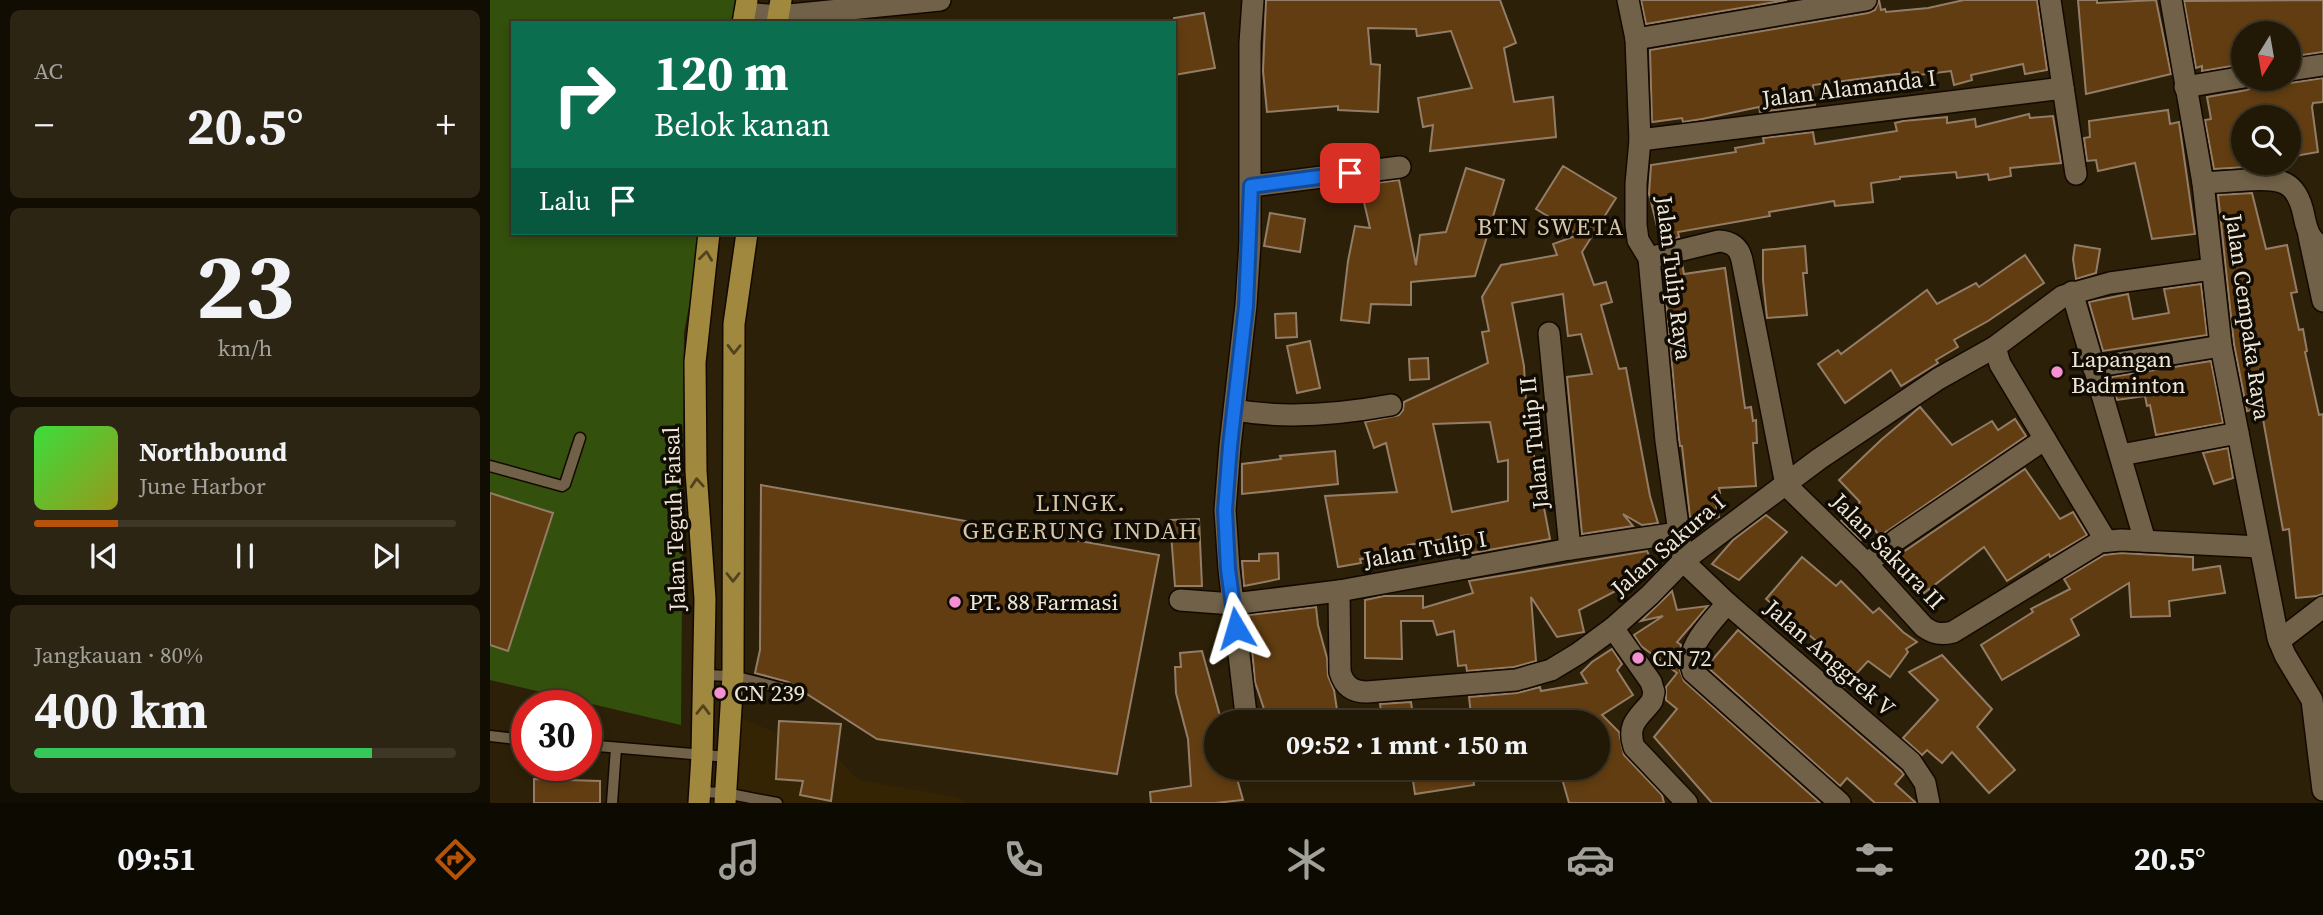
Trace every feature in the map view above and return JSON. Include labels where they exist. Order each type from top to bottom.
[{"type":"highway","name":"Jalan Teguh Faisal","points":[[699,798],[705,599],[696,471],[695,362],[709,235]]},
{"type":"highway","points":[[725,798],[733,676],[734,324],[747,235]]},
{"type":"street","points":[[745,12],[779,13],[940,0]]},
{"type":"street","points":[[1245,710],[1225,510],[1246,306],[1251,186],[1250,43],[1253,0]]},
{"type":"street","name":"Jalan Tulip Raya","points":[[1628,0],[1636,39],[1640,140],[1636,184],[1637,233],[1638,240],[1649,258],[1666,441],[1683,561]]},
{"type":"street","points":[[1636,39],[1866,0]]},
{"type":"street","points":[[2050,0],[2076,174]]},
{"type":"street","name":"Jalan Cempaka Raya","points":[[2171,0],[2203,183],[2221,346],[2279,641],[2318,710]]},
{"type":"street","points":[[2301,68],[2323,65]]},
{"type":"street","points":[[2185,87],[2231,79]]},
{"type":"street","name":"Jalan Alamanda I","points":[[1640,140],[2063,88]]},
{"type":"street","points":[[1251,186],[1399,167]]},
{"type":"street","points":[[2203,183],[2269,178],[2285,183],[2294,190],[2316,242],[2323,300]]},
{"type":"street","points":[[1649,258],[1719,241],[1730,243],[1740,253],[1786,485]]},
{"type":"street","name":"Jalan Sakura I","points":[[1339,591],[1340,672],[1348,686],[1359,691],[1516,680],[1551,670],[1580,653],[1613,628],[1683,561],[1819,459],[1938,380],[1995,347],[2049,305],[2073,292],[2110,283],[2212,269]]},
{"type":"street","points":[[2073,292],[2145,541]]},
{"type":"street","name":"Jalan Tulip II","points":[[1549,333],[1570,549]]},
{"type":"street","points":[[2093,367],[2221,346]]},
{"type":"street","points":[[1995,347],[2000,364],[2045,439],[2099,542],[2145,541],[2260,547]]},
{"type":"street","points":[[1235,410],[1261,415],[1298,415],[1391,405]]},
{"type":"street","points":[[2121,455],[2238,433]]},
{"type":"street","points":[[1867,564],[1896,540],[2045,439]]},
{"type":"street","name":"Jalan Sakura II","points":[[1786,485],[1867,564],[1928,630],[1945,634],[2099,542]]},
{"type":"street","name":"Jalan Tulip I","points":[[1180,600],[1233,604],[1339,591],[1570,549],[1678,533]]},
{"type":"street","name":"Jalan Anggrek V","points":[[1683,561],[1727,603],[1911,762],[1925,783],[1929,803]]},
{"type":"street","points":[[1727,603],[1693,648],[1690,660],[1693,672],[1840,803]]},
{"type":"street","points":[[2279,641],[2323,607]]},
{"type":"street","points":[[1613,628],[1653,686],[1652,701],[1640,712],[1633,726],[1634,747],[1687,803]]},
{"type":"street","points":[[2318,710],[2315,740],[2323,790]]},
{"type":"lane","points":[[490,466],[562,486],[565,484],[580,438]]},
{"type":"lane","points":[[704,675],[733,676],[785,689]]},
{"type":"lane","points":[[490,736],[511,738]]},
{"type":"lane","points":[[602,747],[728,757]]},
{"type":"lane","points":[[612,803],[616,748]]},
{"type":"lane","points":[[699,798],[777,803]]},
{"type":"shaded area","points":[[740,718],[836,756],[858,780],[958,797],[965,803],[733,803]]},
{"type":"green space","points":[[490,0],[747,0],[743,21],[511,21],[511,235],[703,235],[684,332],[681,725],[602,706],[602,690],[532,690],[490,680]]},
{"type":"building","points":[[1266,0],[1500,0],[1516,43],[1504,48],[1514,102],[1553,97],[1556,137],[1430,151],[1433,125],[1423,127],[1418,98],[1472,88],[1451,31],[1417,36],[1416,29],[1368,28],[1371,64],[1380,65],[1378,112],[1338,110],[1338,106],[1267,112],[1263,71]]},
{"type":"building","points":[[1641,0],[1787,0],[1646,24]]},
{"type":"building","points":[[1879,0],[1881,10],[1885,9],[1886,12],[1928,8],[1964,0],[2037,0],[2047,70],[2025,74],[2023,64],[1971,75],[1972,80],[1954,85],[1951,71],[1888,75],[1813,85],[1815,105],[1760,112],[1759,107],[1683,122],[1682,118],[1652,122],[1650,50],[1868,13],[1875,10]]},
{"type":"building","points":[[2078,0],[2097,0],[2097,3],[2156,0],[2171,74],[2086,94]]},
{"type":"building","points":[[2323,0],[2323,52],[2301,55],[2301,21],[2231,21],[2231,66],[2202,71],[2202,66],[2196,68],[2184,1]]},
{"type":"building","points":[[1204,13],[1215,68],[1176,75],[1174,18]]},
{"type":"building","points":[[2323,78],[2323,102],[2313,103],[2312,107],[2318,152],[2301,155],[2301,105],[2231,105],[2231,168],[2214,169],[2205,120],[2211,119],[2207,97],[2241,91],[2301,91],[2301,81]]},
{"type":"building","points":[[2168,110],[2170,124],[2179,122],[2195,234],[2152,239],[2135,163],[2098,171],[2096,160],[2087,161],[2084,138],[2090,137],[2089,121]]},
{"type":"building","points":[[2029,114],[2030,118],[2053,116],[2061,163],[2010,168],[2011,176],[1989,180],[1988,174],[1957,178],[1956,172],[1900,177],[1871,183],[1873,202],[1835,206],[1834,201],[1769,212],[1770,216],[1678,232],[1679,237],[1661,242],[1649,194],[1651,165],[1736,152],[1735,148],[1764,143],[1763,138],[1813,132],[1815,144],[1897,131],[1895,123],[1903,121],[1947,117],[1947,123],[1975,119],[1976,127]]},
{"type":"building","points":[[1563,166],[1616,198],[1582,252],[1594,285],[1606,282],[1612,302],[1601,305],[1619,369],[1626,368],[1650,496],[1658,523],[1642,525],[1623,514],[1633,526],[1582,534],[1567,377],[1592,374],[1581,334],[1568,336],[1563,294],[1512,303],[1524,366],[1527,419],[1550,539],[1472,553],[1468,535],[1408,545],[1409,556],[1360,559],[1361,563],[1338,567],[1325,496],[1397,492],[1386,443],[1374,448],[1365,422],[1399,415],[1404,402],[1488,363],[1482,332],[1489,331],[1482,297],[1501,265],[1557,255],[1553,244],[1578,235],[1536,209]],"holes":[[[1490,422],[1498,462],[1508,460],[1508,501],[1452,512],[1433,424]]]},
{"type":"building","points":[[1466,168],[1504,180],[1475,276],[1411,282],[1411,305],[1371,304],[1369,323],[1341,320],[1355,226],[1370,228],[1360,185],[1399,180],[1416,265],[1420,235],[1446,232]]},
{"type":"building","points":[[2252,193],[2266,249],[2287,245],[2297,292],[2291,293],[2299,330],[2303,329],[2305,352],[2319,415],[2323,414],[2323,594],[2317,596],[2296,598],[2289,529],[2283,530],[2261,408],[2247,411],[2234,344],[2218,195]]},
{"type":"building","points":[[1270,213],[1305,219],[1300,252],[1264,246]]},
{"type":"building","points":[[2075,245],[2100,249],[2096,273],[2076,279],[2073,259]]},
{"type":"building","points":[[1805,246],[1807,273],[1803,273],[1807,315],[1767,318],[1763,250]]},
{"type":"building","points":[[2025,255],[2044,283],[1988,321],[1954,340],[1958,347],[1901,386],[1891,370],[1845,403],[1818,364],[1838,350],[1841,354],[1927,290],[1937,304],[1976,283],[1979,287]]},
{"type":"building","points":[[1682,263],[1684,274],[1725,268],[1745,408],[1751,407],[1753,421],[1756,420],[1757,443],[1753,443],[1756,486],[1719,488],[1720,493],[1713,493],[1719,517],[1691,526],[1679,439],[1663,268]]},
{"type":"building","points":[[2201,284],[2207,335],[2103,351],[2089,302],[2128,294],[2133,319],[2169,313],[2164,289]]},
{"type":"building","points":[[1296,313],[1297,337],[1276,338],[1275,314]]},
{"type":"building","points":[[1310,341],[1320,388],[1297,393],[1287,346]]},
{"type":"building","points":[[1428,358],[1429,379],[1410,380],[1409,359]]},
{"type":"building","points":[[2211,361],[2223,423],[2156,435],[2150,405],[2147,406],[2145,396],[2117,400],[2111,377]]},
{"type":"building","points":[[1920,407],[1952,445],[1992,421],[1998,430],[2015,419],[2026,436],[1880,536],[1873,528],[1861,540],[1841,521],[1860,502],[1839,480]]},
{"type":"building","points":[[2228,448],[2233,478],[2214,484],[2203,453]]},
{"type":"building","points":[[1335,451],[1338,484],[1242,494],[1242,464],[1281,459],[1280,456]]},
{"type":"building","points":[[2025,469],[2060,519],[2073,512],[2087,535],[2050,557],[2049,554],[2007,581],[1984,547],[1924,593],[1896,557]]},
{"type":"building","name":"PT. 88 Farmasi","points":[[761,485],[1159,555],[1117,774],[877,739],[788,682],[755,673],[760,650]]},
{"type":"building","points":[[490,493],[553,513],[508,651],[490,645]]},
{"type":"building","points":[[1766,515],[1787,532],[1739,580],[1712,564],[1733,540]]},
{"type":"building","points":[[1199,519],[1202,586],[1175,586],[1170,520]]},
{"type":"building","points":[[1647,551],[1656,570],[1579,610],[1584,632],[1557,637],[1531,597],[1536,661],[1514,667],[1467,671],[1466,665],[1458,666],[1454,631],[1437,635],[1433,621],[1401,621],[1402,659],[1365,658],[1365,600],[1384,596],[1423,596],[1423,608],[1473,593],[1469,581]]},
{"type":"building","points":[[1278,553],[1279,579],[1244,586],[1242,561],[1259,561],[1259,554]]},
{"type":"building","points":[[2121,553],[2193,557],[2193,570],[2220,566],[2225,593],[2169,601],[2170,616],[2131,617],[2129,583],[2071,619],[2079,635],[2002,680],[1981,645],[2033,612],[2031,609],[2070,589],[2064,579],[2104,555]]},
{"type":"building","points":[[1802,557],[1836,586],[1841,581],[1873,613],[1879,608],[1917,642],[1906,649],[1908,652],[1890,677],[1868,661],[1844,687],[1828,673],[1839,660],[1766,599]]},
{"type":"building","points":[[1672,591],[1677,610],[1708,606],[1677,642],[1681,645],[1678,665],[1684,681],[1820,803],[1712,803],[1654,737],[1677,709],[1666,700],[1666,687],[1677,673],[1641,646],[1634,635],[1663,616],[1641,621]]},
{"type":"building","points":[[1316,607],[1337,710],[1264,710],[1255,682],[1249,615]]},
{"type":"building","points":[[1738,630],[1901,771],[1904,774],[1895,784],[1916,803],[1875,803],[1847,778],[1840,786],[1705,665],[1707,666]]},
{"type":"building","points":[[1612,649],[1622,664],[1617,670],[1633,695],[1610,710],[1470,710],[1469,697],[1517,693],[1540,687],[1541,691],[1587,683],[1581,673]]},
{"type":"building","points":[[1202,651],[1218,710],[1204,710],[1204,780],[1237,780],[1243,800],[1151,803],[1150,792],[1191,786],[1188,739],[1176,693],[1175,667],[1181,667],[1180,653]]},
{"type":"building","points":[[1942,655],[1992,709],[1977,727],[2015,770],[1989,793],[1952,752],[1942,763],[1927,750],[1922,755],[1903,738],[1938,700],[1909,672]]},
{"type":"building","points":[[1411,702],[1412,710],[1381,710],[1380,704]]},
{"type":"building","points":[[779,721],[841,724],[831,801],[800,795],[803,781],[776,779]]},
{"type":"building","points":[[1610,723],[1619,732],[1624,755],[1662,795],[1664,803],[1569,803],[1562,780],[1610,780]]},
{"type":"building","points":[[1413,780],[1473,780],[1474,785],[1415,794]]},
{"type":"building","points":[[534,781],[600,781],[600,803],[534,803]]},
{"type":"place","name":"Lapangan Badminton","points":[[2057,372]]},
{"type":"place","name":"PT. 88 Farmasi","points":[[955,602]]},
{"type":"place","name":"CN 72","points":[[1638,658]]},
{"type":"place","name":"CN 239","points":[[720,693]]},
{"type":"district","name":"BTN SWETA","points":[[1551,227]]},
{"type":"district","name":"LINGK. GEGERUNG INDAH","points":[[1081,517]]},
{"type":"route","points":[[1236,628],[1228,569],[1225,510],[1246,306],[1251,186],[1350,173]]}]
